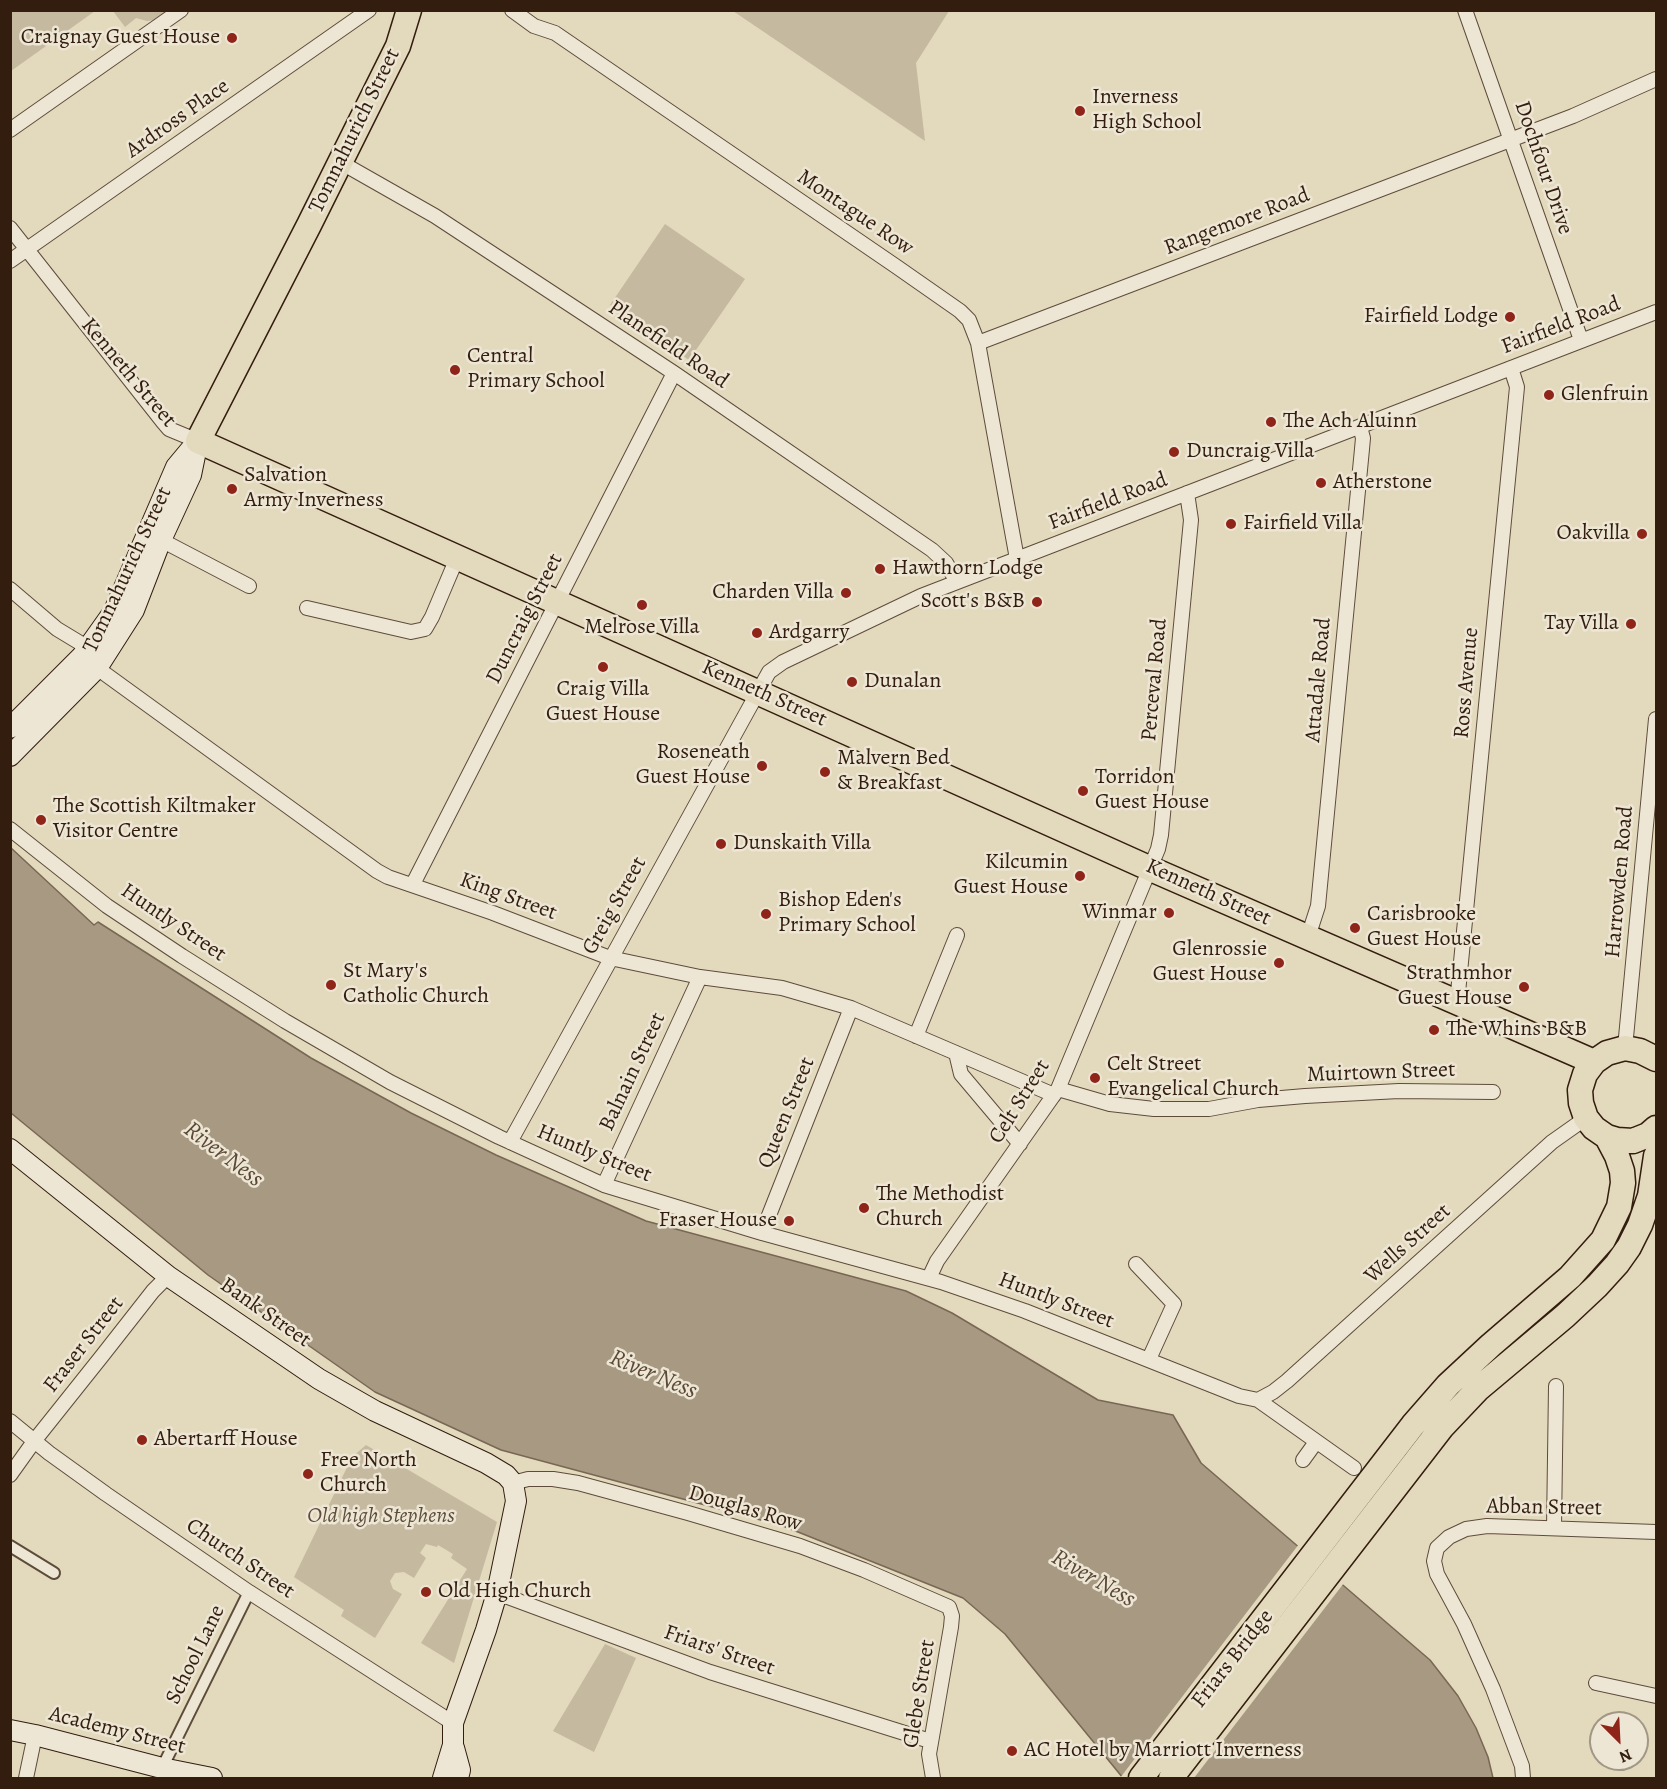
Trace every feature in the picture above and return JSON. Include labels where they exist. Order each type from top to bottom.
[{"type":"highway","name":"Tomnahurich Street","points":[[198,441],[398,46],[409,10]]},
{"type":"highway","name":"Kenneth Street","points":[[198,441],[1151,868],[1594,1062]]},
{"type":"highway","points":[[1587,1118],[1581,1103],[1580,1090],[1585,1074],[1594,1062],[1607,1053],[1625,1048],[1640,1051],[1656,1059]]},
{"type":"highway","name":"Friars Bridge","points":[[1141,1779],[1413,1425],[1448,1385],[1491,1344],[1570,1277],[1603,1240],[1619,1207],[1623,1183],[1622,1171],[1617,1156],[1606,1137],[1594,1128],[1587,1118]]},
{"type":"highway","points":[[1606,1137],[1633,1141],[1648,1136],[1656,1128]]},
{"type":"highway","name":"Friars Bridge","points":[[1172,1779],[1437,1434],[1512,1358],[1565,1316],[1617,1264],[1640,1225],[1650,1196],[1656,1156]]},
{"type":"main road","name":"Tomnahurich Street","points":[[93,658],[134,610],[161,540],[191,475],[198,441]]},
{"type":"main road","name":"Tomnahurich Street","points":[[93,658],[176,467],[198,441]]},
{"type":"main road","points":[[10,728],[93,658]]},
{"type":"main road","points":[[10,756],[93,658]]},
{"type":"main road","name":"Bank Street","points":[[10,1149],[168,1276],[318,1379],[375,1411],[486,1463],[506,1475],[513,1483]]},
{"type":"main road","points":[[444,1779],[453,1745],[453,1723],[486,1630],[496,1593],[516,1500],[513,1483]]},
{"type":"main road","name":"Academy Street","points":[[10,1730],[212,1779]]},
{"type":"main road","points":[[453,1745],[460,1770],[458,1779]]},
{"type":"street","points":[[10,130],[181,10]]},
{"type":"street","name":"Ardross Place","points":[[10,261],[369,10]]},
{"type":"street","name":"Montague Row","points":[[512,10],[534,26],[555,33],[960,311],[969,320],[978,343],[1017,559]]},
{"type":"street","name":"Dochfour Drive","points":[[1465,10],[1581,340]]},
{"type":"street","name":"Rangemore Road","points":[[978,343],[1573,116],[1656,79]]},
{"type":"street","name":"Planefield Road","points":[[340,162],[435,216],[674,373],[932,550],[946,563],[957,582]]},
{"type":"street","name":"Kenneth Street","points":[[10,228],[169,429],[198,441]]},
{"type":"street","name":"Fairfield Road","points":[[758,692],[769,672],[783,662],[883,612],[1656,312]]},
{"type":"street","name":"Ross Avenue","points":[[1457,1003],[1517,387],[1511,368]]},
{"type":"street","name":"Duncraig Street","points":[[413,884],[674,373]]},
{"type":"street","name":"Attadale Road","points":[[1308,937],[1318,906],[1363,438],[1360,427]]},
{"type":"street","name":"Perceval Road","points":[[1151,868],[1161,835],[1191,520],[1187,494]]},
{"type":"street","points":[[161,540],[249,586]]},
{"type":"street","points":[[307,608],[411,632],[425,629],[457,558]]},
{"type":"street","name":"King Street","points":[[10,589],[93,658],[388,877],[413,884],[610,958],[700,977],[783,988],[851,1008],[956,1053]]},
{"type":"street","name":"Greig Street","points":[[510,1142],[758,692]]},
{"type":"street","name":"Harrowden Road","points":[[1625,1048],[1656,719]]},
{"type":"street","name":"Huntly Street","points":[[10,829],[108,906],[285,1021],[390,1082],[510,1142],[604,1185],[762,1233],[929,1278],[1025,1311],[1239,1396],[1258,1400]]},
{"type":"street","name":"Celt Street","points":[[929,1278],[937,1261],[1056,1092],[1151,868]]},
{"type":"street","points":[[916,1036],[957,935]]},
{"type":"street","name":"Balnain Street","points":[[604,1185],[700,977]]},
{"type":"street","name":"Queen Street","points":[[762,1233],[851,1008]]},
{"type":"street","points":[[956,1053],[961,1074],[1020,1144]]},
{"type":"street","name":"Muirtown Street","points":[[956,1053],[1056,1092],[1110,1104],[1154,1109],[1209,1109],[1258,1100],[1399,1091],[1493,1092]]},
{"type":"street","name":"Wells Street","points":[[1258,1400],[1287,1381],[1552,1142],[1587,1118]]},
{"type":"street","points":[[1136,1264],[1174,1304],[1149,1359]]},
{"type":"street","name":"Fraser Street","points":[[10,1475],[153,1291],[168,1276]]},
{"type":"street","points":[[1554,1528],[1556,1386]]},
{"type":"street","points":[[1258,1400],[1354,1468]]},
{"type":"street","name":"Church Street","points":[[10,1421],[48,1453],[249,1592],[453,1723]]},
{"type":"street","points":[[1303,1460],[1316,1442]]},
{"type":"street","name":"Douglas Row","points":[[513,1483],[528,1479],[553,1479],[578,1483],[800,1546],[864,1570],[949,1607],[952,1616]]},
{"type":"street","name":"Abban Street","points":[[1523,1772],[1493,1689],[1464,1624],[1437,1574],[1434,1561],[1437,1548],[1449,1537],[1467,1529],[1487,1526],[1656,1532]]},
{"type":"street","points":[[10,1546],[54,1573]]},
{"type":"street","name":"School Lane","points":[[162,1768],[249,1592]]},
{"type":"street","name":"Friars' Street","points":[[496,1593],[710,1672],[930,1741]]},
{"type":"street","name":"Glebe Street","points":[[933,1779],[929,1754],[930,1741],[952,1616]]},
{"type":"street","points":[[1596,1683],[1656,1696]]},
{"type":"street","points":[[26,1779],[34,1735]]},
{"type":"green space","points":[[11,10],[95,10],[95,11],[11,71]]},
{"type":"green space","points":[[113,11],[169,11],[156,20],[147,21],[136,18],[125,27]]},
{"type":"green space","points":[[733,11],[949,11],[916,63],[925,141]]},
{"type":"green space","points":[[665,224],[745,279],[689,360],[610,305]]},
{"type":"green space","name":"Old high Stephens","points":[[366,1445],[497,1522],[454,1663],[421,1643],[467,1569],[451,1558],[453,1554],[438,1545],[437,1547],[426,1544],[420,1553],[426,1558],[414,1578],[404,1572],[395,1573],[390,1581],[393,1589],[402,1594],[375,1638],[341,1616],[344,1610],[294,1577],[352,1457]]},
{"type":"green space","points":[[605,1644],[636,1658],[594,1752],[553,1731]]},
{"type":"water","name":"River Ness","points":[[10,847],[94,925],[98,922],[311,1058],[411,1113],[496,1155],[646,1221],[906,1291],[952,1313],[1098,1400],[1173,1415],[1201,1463],[1430,1660],[1458,1696],[1476,1728],[1488,1757],[1493,1778],[1123,1778],[1005,1634],[963,1598],[783,1526],[501,1450],[375,1392],[208,1275],[11,1113]]},
{"type":"pier","points":[[1299,1544],[1344,1583],[1194,1778],[1120,1778]]},
{"type":"place","name":"Craignay Guest House","points":[[232,38]]},
{"type":"place","name":"Inverness High School","points":[[1080,111]]},
{"type":"place","name":"Fairfield Lodge","points":[[1510,317]]},
{"type":"place","name":"Central Primary School","points":[[455,370]]},
{"type":"place","name":"Glenfruin","points":[[1549,395]]},
{"type":"place","name":"The Ach Aluinn","points":[[1271,422]]},
{"type":"place","name":"Duncraig Villa","points":[[1174,452]]},
{"type":"place","name":"Atherstone","points":[[1321,483]]},
{"type":"place","name":"Salvation Army Inverness","points":[[232,489]]},
{"type":"place","name":"Fairfield Villa","points":[[1231,524]]},
{"type":"place","name":"Oakvilla","points":[[1642,534]]},
{"type":"place","name":"Hawthorn Lodge","points":[[880,569]]},
{"type":"place","name":"Charden Villa","points":[[846,593]]},
{"type":"place","name":"Scott's B&B","points":[[1037,602]]},
{"type":"place","name":"Melrose Villa","points":[[642,605]]},
{"type":"place","name":"Tay Villa","points":[[1631,624]]},
{"type":"place","name":"Ardgarry","points":[[757,633]]},
{"type":"place","name":"Craig Villa Guest House","points":[[603,667]]},
{"type":"place","name":"Dunalan","points":[[852,682]]},
{"type":"place","name":"Roseneath Guest House","points":[[762,766]]},
{"type":"place","name":"Malvern Bed & Breakfast","points":[[825,772]]},
{"type":"place","name":"Torridon Guest House","points":[[1083,791]]},
{"type":"place","name":"The Scottish Kiltmaker Visitor Centre","points":[[41,820]]},
{"type":"place","name":"Dunskaith Villa","points":[[721,844]]},
{"type":"place","name":"Kilcumin Guest House","points":[[1080,876]]},
{"type":"place","name":"Winmar","points":[[1169,913]]},
{"type":"place","name":"Bishop Eden's Primary School","points":[[766,914]]},
{"type":"place","name":"Carisbrooke Guest House","points":[[1355,928]]},
{"type":"place","name":"Glenrossie Guest House","points":[[1279,963]]},
{"type":"place","name":"St Mary's Catholic Church","points":[[331,985]]},
{"type":"place","name":"Strathmhor Guest House","points":[[1524,987]]},
{"type":"place","name":"The Whins B&B","points":[[1434,1030]]},
{"type":"place","name":"Celt Street Evangelical Church","points":[[1095,1078]]},
{"type":"place","name":"The Methodist Church","points":[[864,1208]]},
{"type":"place","name":"Fraser House","points":[[789,1221]]},
{"type":"place","name":"Abertarff House","points":[[142,1440]]},
{"type":"place","name":"Free North Church","points":[[308,1474]]},
{"type":"place","name":"Old High Church","points":[[426,1592]]},
{"type":"place","name":"AC Hotel by Marriott Inverness","points":[[1012,1751]]}]
